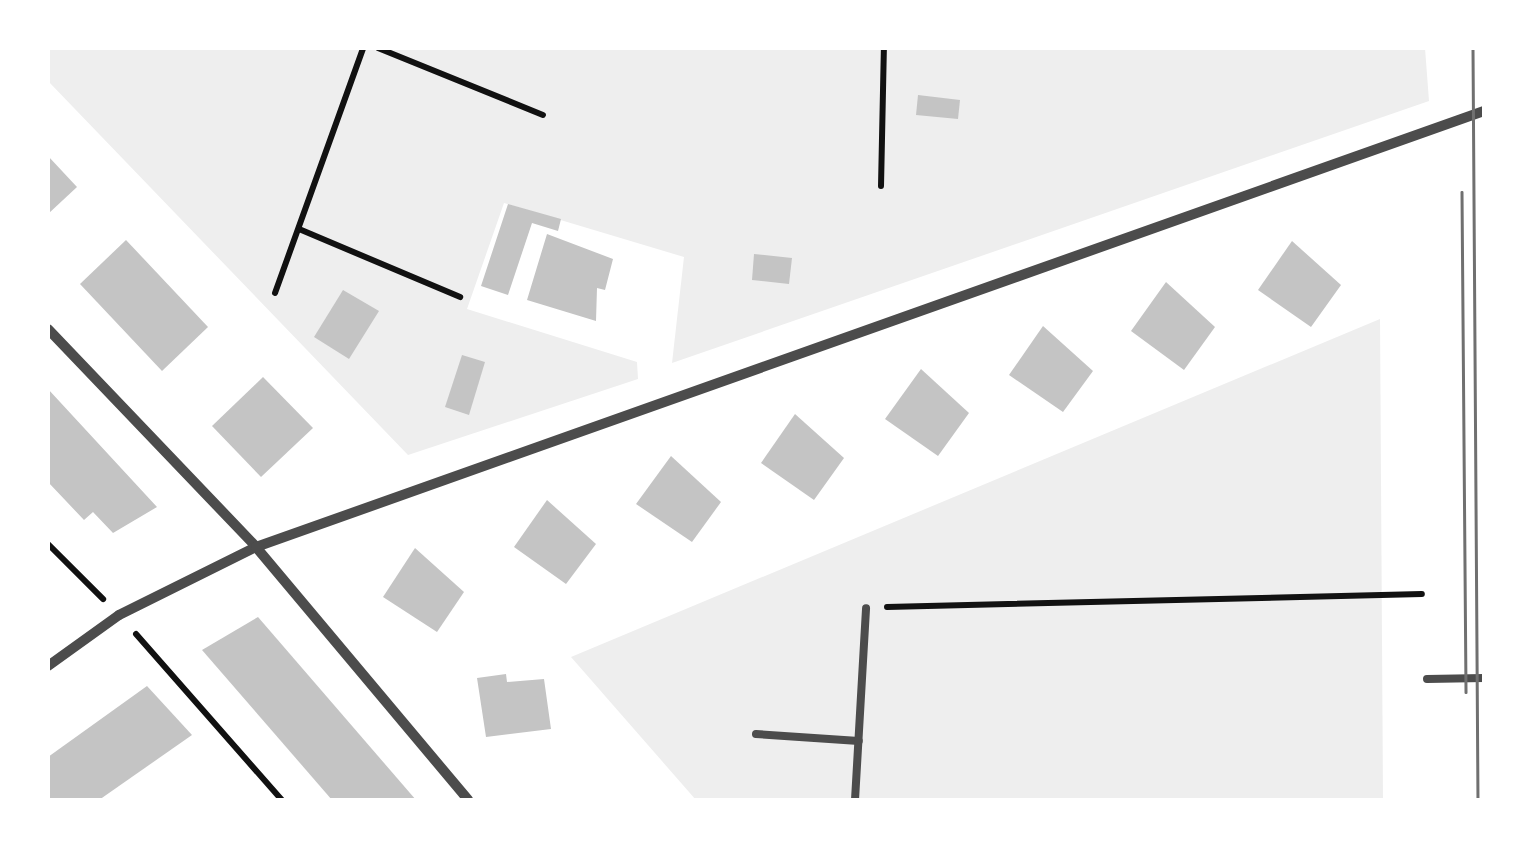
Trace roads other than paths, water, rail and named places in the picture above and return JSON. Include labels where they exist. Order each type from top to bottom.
[{"type":"street","points":[[48,666],[118,615],[256,547],[1484,111]]},
{"type":"street","points":[[48,329],[256,547],[468,800]]},
{"type":"lane","points":[[855,800],[866,608]]},
{"type":"lane","points":[[1427,679],[1484,678]]},
{"type":"lane","points":[[756,734],[859,741]]},
{"type":"tram line","points":[[1473,48],[1478,800]]},
{"type":"tram line","points":[[1462,192],[1466,692]]}]
